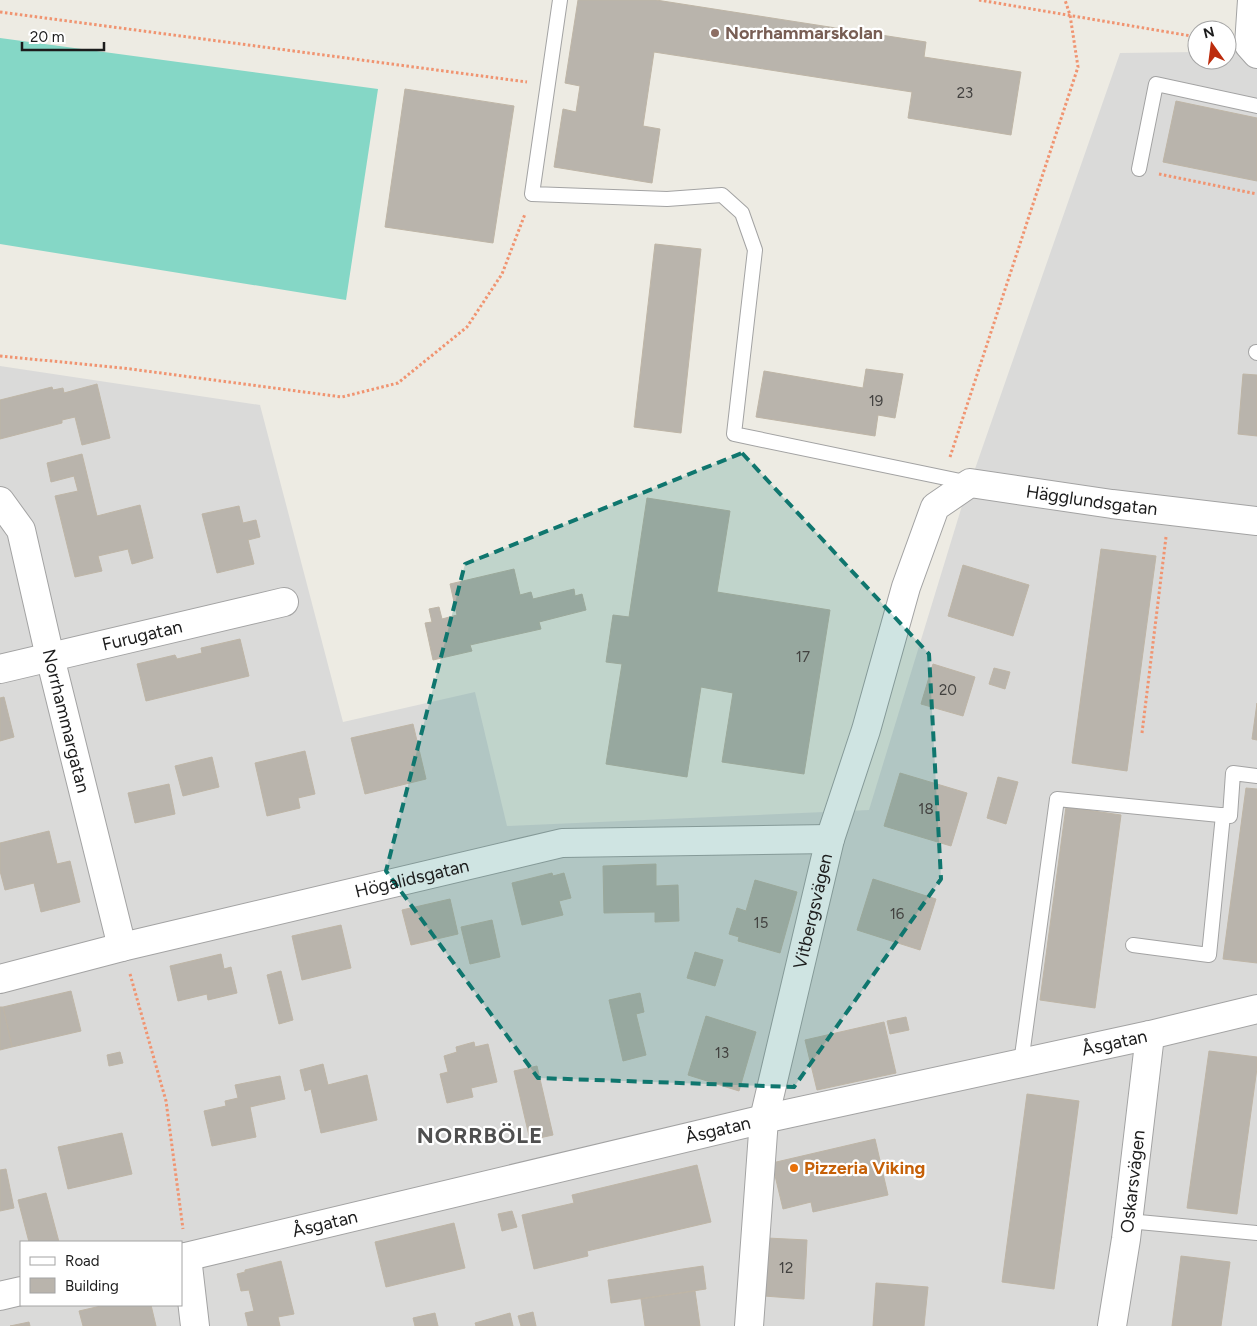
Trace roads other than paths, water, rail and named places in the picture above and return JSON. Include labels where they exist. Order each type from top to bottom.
[{"type":"street","points":[[1252,0],[1249,45],[1257,54]]},
{"type":"street","name":"Vitbergsvägen","points":[[749,1326],[764,1119],[830,839],[866,730],[906,587],[935,507],[970,483]]},
{"type":"street","name":"Hägglundsgatan","points":[[970,483],[1112,504],[1257,521]]},
{"type":"street","name":"Norrhammargatan","points":[[0,500],[21,530],[50,657],[122,947]]},
{"type":"street","name":"Furugatan","points":[[0,669],[284,602]]},
{"type":"street","name":"Högalidsgatan","points":[[0,979],[122,947],[562,843],[830,839]]},
{"type":"street","name":"Åsgatan","points":[[184,1258],[764,1119],[1150,1035],[1257,1009]]},
{"type":"street","name":"Oskarsvägen","points":[[1112,1326],[1128,1221],[1150,1035]]},
{"type":"street","points":[[184,1258],[195,1326]]},
{"type":"street","points":[[0,1296],[20,1291]]},
{"type":"lane","points":[[560,0],[532,194],[667,199],[722,195],[742,213],[756,250],[734,434],[970,483]]},
{"type":"lane","points":[[1139,169],[1156,84],[1257,106]]},
{"type":"lane","points":[[1021,1063],[1057,799],[1230,816],[1233,773],[1257,776]]},
{"type":"lane","points":[[1133,945],[1209,955],[1223,815]]},
{"type":"lane","points":[[1128,1221],[1257,1232]]},
{"type":"place","name":"Norrhammarskolan","points":[[715,33]]},
{"type":"place","name":"Pizzeria Viking","points":[[794,1168]]},
{"type":"district","name":"NORRBÖLE","points":[[480,1135]]}]
